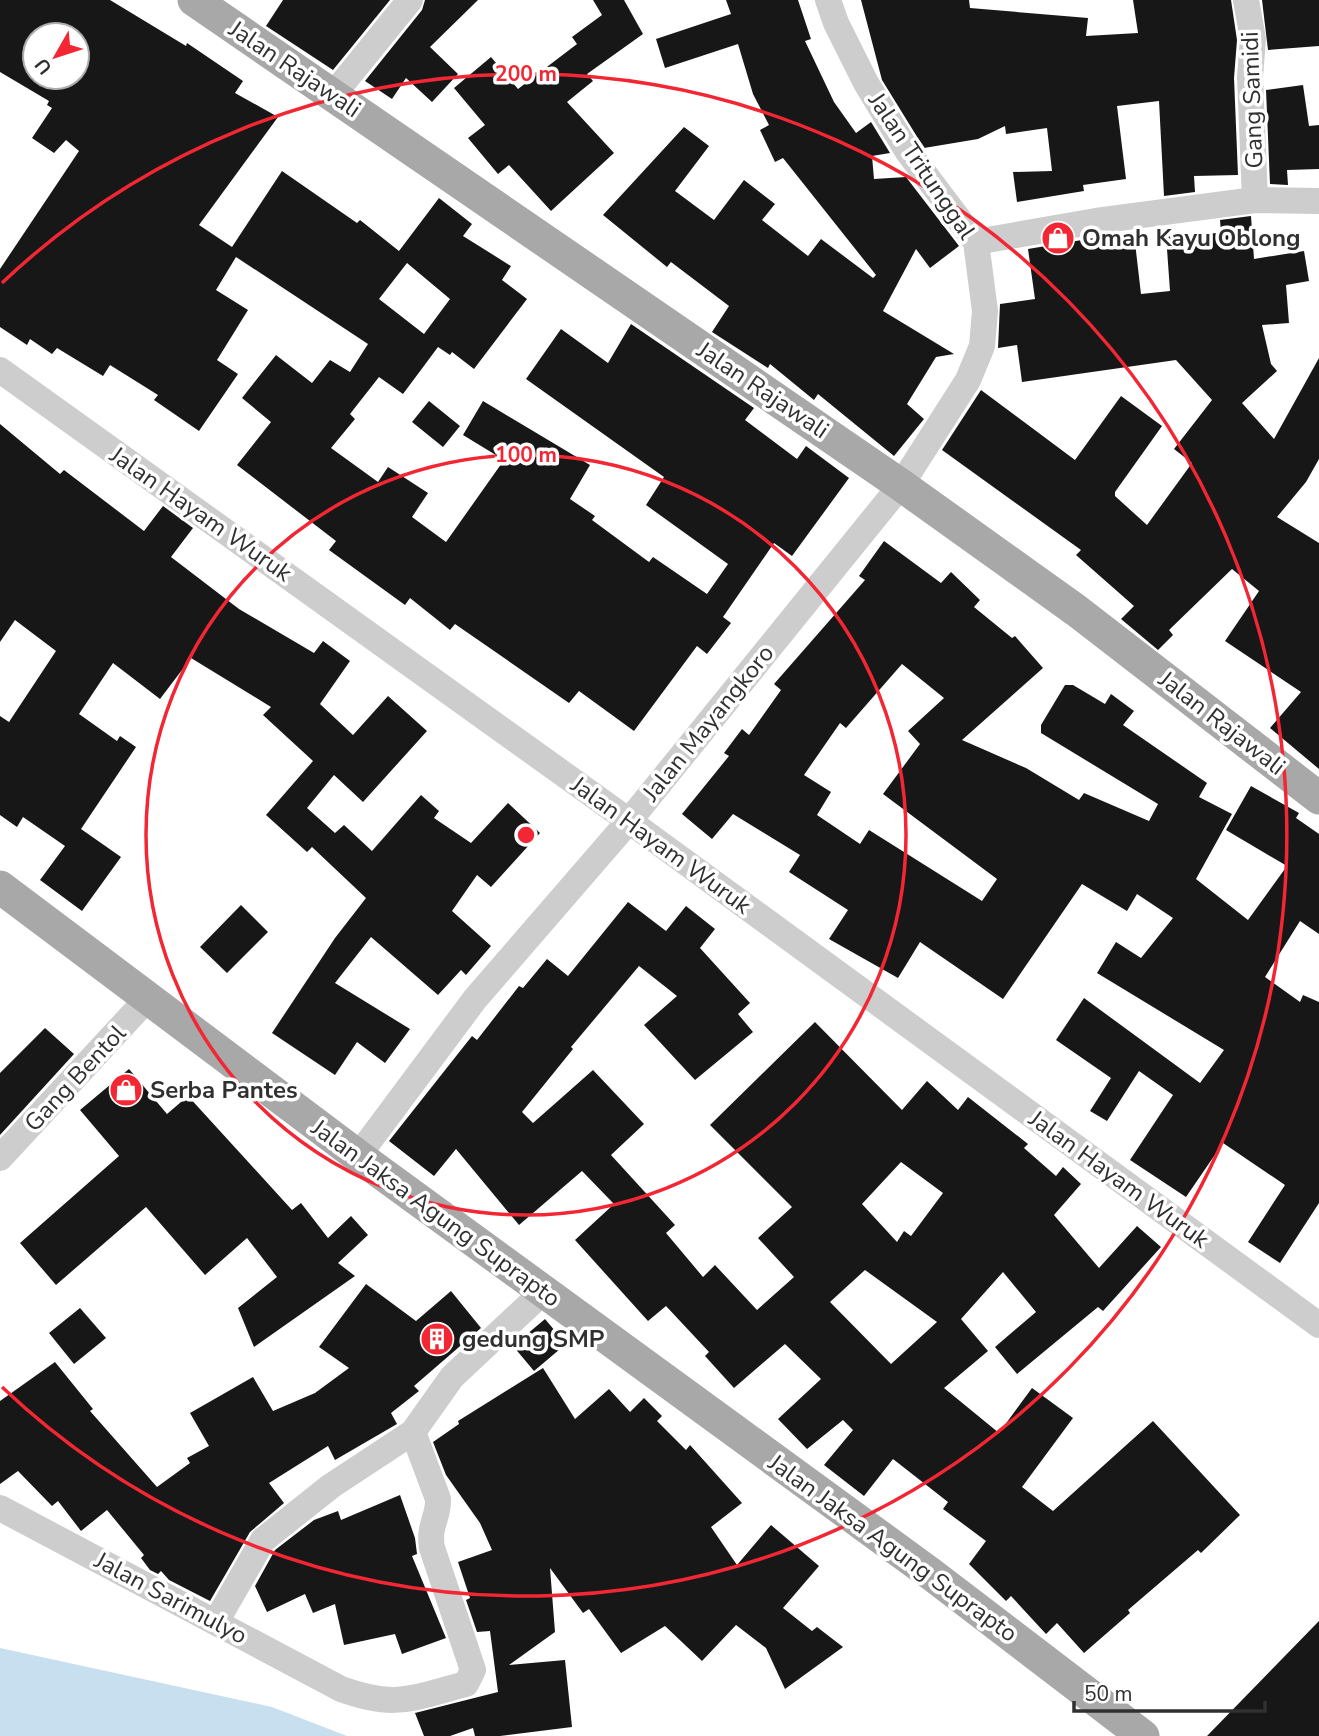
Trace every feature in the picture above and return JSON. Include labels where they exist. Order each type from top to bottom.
[{"type":"main road","name":"Jalan Rajawali","points":[[194,0],[901,485],[1077,611],[1319,798]]},
{"type":"main road","name":"Jalan Jaksa Agung Suprapto","points":[[0,887],[358,1156],[931,1574],[1143,1736]]},
{"type":"street","points":[[332,95],[410,0]]},
{"type":"street","name":"Jalan Tritunggal","points":[[828,0],[836,23],[866,83],[908,152],[976,242],[985,311],[982,346],[968,380],[901,485]]},
{"type":"street","name":"Gang Samidi","points":[[1246,0],[1253,39],[1250,77],[1255,200]]},
{"type":"street","points":[[976,242],[1096,221],[1255,200],[1319,201]]},
{"type":"street","name":"Jalan Hayam Wuruk","points":[[0,370],[629,821],[1319,1325]]},
{"type":"street","name":"Jalan Mayangkoro","points":[[358,1156],[475,999],[629,821],[901,485]]},
{"type":"street","name":"Gang Bentol","points":[[0,1158],[149,997]]},
{"type":"street","points":[[216,1622],[263,1540],[331,1486],[413,1432],[452,1377],[543,1292]]},
{"type":"street","name":"Jalan Sarimulyo","points":[[0,1508],[341,1689],[371,1700],[393,1703],[466,1684],[473,1670],[432,1548],[431,1520],[438,1508],[435,1489],[413,1432]]},
{"type":"water","points":[[0,1648],[272,1707],[347,1736],[0,1736]]},
{"type":"building","points":[[0,0],[110,0],[186,46],[187,43],[243,81],[235,93],[278,117],[199,225],[232,247],[282,171],[357,223],[360,220],[399,251],[439,198],[472,224],[463,236],[511,266],[502,280],[527,299],[474,369],[452,352],[450,355],[438,347],[403,394],[379,377],[350,414],[355,419],[331,448],[378,482],[388,467],[428,493],[412,517],[446,542],[504,460],[463,435],[483,401],[590,465],[570,499],[595,516],[592,520],[649,562],[653,557],[707,594],[728,564],[646,505],[664,477],[526,379],[561,329],[608,363],[631,324],[754,408],[745,420],[797,459],[806,446],[849,478],[792,556],[774,543],[723,617],[731,623],[707,654],[697,646],[634,731],[579,691],[569,703],[455,624],[450,630],[410,598],[405,605],[329,550],[336,541],[237,465],[271,422],[242,398],[276,355],[312,383],[330,360],[350,372],[368,344],[236,257],[216,290],[248,310],[217,360],[238,374],[199,431],[154,400],[158,395],[110,365],[103,376],[57,348],[52,354],[30,339],[27,345],[0,327],[0,269],[79,151],[66,140],[54,153],[32,138],[52,108],[47,105],[49,101],[32,91],[91,91],[91,21],[21,21],[21,84],[0,72]],"holes":[[[407,263],[450,299],[424,334],[379,299]]]},
{"type":"building","points":[[283,0],[390,0],[333,70],[266,26]]},
{"type":"building","points":[[425,0],[478,0],[430,47],[458,74],[432,102],[406,78],[392,99],[365,81],[422,10]]},
{"type":"building","points":[[593,0],[624,0],[643,34],[587,74],[593,81],[567,102],[614,153],[551,211],[509,165],[498,174],[468,138],[485,125],[454,88],[491,57],[518,89],[577,44],[572,37],[602,15]]},
{"type":"building","points":[[726,0],[798,0],[811,39],[805,41],[834,102],[856,133],[871,122],[890,153],[872,156],[874,179],[906,177],[959,246],[930,268],[916,249],[883,311],[954,354],[936,357],[907,404],[924,419],[894,456],[818,394],[814,400],[770,364],[768,368],[712,332],[729,306],[671,262],[667,267],[603,215],[684,127],[709,146],[675,191],[714,220],[744,180],[775,204],[762,220],[808,256],[821,239],[873,278],[876,275],[783,158],[775,162],[760,130],[769,125],[753,94],[738,44],[665,68],[656,39],[731,14]]},
{"type":"building","points":[[861,0],[969,0],[970,8],[1088,18],[1086,36],[1138,33],[1133,0],[1231,0],[1237,40],[1234,78],[1238,175],[1194,176],[1195,192],[1164,196],[1159,101],[1117,106],[1126,179],[1083,185],[1084,191],[1017,202],[1013,172],[1052,171],[1047,128],[1006,134],[1005,126],[978,139],[924,148],[882,80]]},
{"type":"building","points":[[1262,0],[1319,0],[1319,46],[1268,50]]},
{"type":"building","points":[[1303,85],[1309,126],[1319,125],[1319,169],[1287,170],[1288,185],[1270,184],[1266,90]]},
{"type":"building","points":[[1251,216],[1254,259],[1304,251],[1309,281],[1286,285],[1289,323],[1262,325],[1271,364],[1277,371],[1242,403],[1274,439],[1319,358],[1319,459],[1306,482],[1277,517],[1319,543],[1319,769],[1270,728],[1301,692],[1225,641],[1259,591],[1232,569],[1169,630],[1173,635],[1158,650],[1121,619],[1134,606],[1076,555],[1081,550],[942,450],[981,390],[1075,460],[1121,396],[1162,426],[1115,492],[1115,496],[1147,525],[1192,463],[1174,449],[1212,400],[1176,360],[1022,382],[1017,345],[998,348],[1000,304],[1035,299],[1028,249],[1106,236],[1134,234],[1141,294],[1170,291],[1166,235],[1221,233],[1220,220]]},
{"type":"building","points":[[429,401],[460,426],[443,447],[412,422]]},
{"type":"building","points":[[0,424],[60,474],[64,470],[144,531],[163,506],[193,528],[171,557],[239,609],[314,653],[323,641],[350,661],[320,704],[353,735],[388,696],[427,731],[363,802],[334,775],[307,808],[335,833],[344,825],[372,851],[421,795],[439,811],[434,818],[471,843],[508,803],[540,833],[491,887],[477,875],[452,911],[491,946],[466,975],[461,970],[438,995],[371,937],[335,983],[410,1029],[385,1063],[357,1042],[335,1075],[272,1033],[335,938],[366,898],[312,847],[307,852],[266,815],[313,761],[263,715],[271,707],[191,658],[160,699],[113,663],[79,714],[117,741],[120,736],[136,747],[81,829],[121,857],[82,911],[40,880],[65,846],[23,817],[17,827],[0,815],[0,716],[9,722],[56,651],[15,620],[0,642]]},
{"type":"building","points":[[884,541],[941,583],[951,572],[980,600],[974,607],[1012,638],[1015,636],[1043,668],[962,740],[1026,768],[1079,800],[1084,793],[1149,821],[1158,804],[1041,733],[1041,725],[1065,685],[1073,685],[1105,704],[1111,694],[1134,711],[1123,725],[1207,783],[1199,797],[1232,814],[1196,879],[1248,920],[1287,866],[1226,830],[1251,786],[1299,813],[1296,818],[1319,834],[1319,934],[1300,921],[1265,977],[1300,1002],[1303,995],[1319,1002],[1319,1203],[1280,1263],[1248,1242],[1285,1185],[1223,1143],[1186,1197],[1130,1160],[1173,1095],[1139,1071],[1107,1121],[1090,1111],[1111,1078],[1056,1040],[1084,998],[1200,1083],[1224,1050],[1097,973],[1116,942],[1141,958],[1173,918],[1137,894],[1127,911],[1082,884],[1003,999],[920,942],[898,978],[829,939],[848,910],[789,872],[800,855],[733,814],[712,839],[682,814],[729,756],[724,753],[742,729],[749,735],[781,690],[774,684],[865,580],[859,576]],"holes":[[[902,664],[944,698],[908,731],[920,744],[883,794],[997,879],[982,901],[869,830],[860,844],[817,815],[831,792],[804,775],[840,723],[846,728]]]},
{"type":"building","points":[[628,902],[666,931],[686,906],[715,929],[700,948],[750,1003],[738,1014],[753,1032],[695,1080],[644,1025],[677,996],[639,966],[571,1047],[573,1049],[522,1112],[533,1123],[593,1070],[644,1124],[611,1155],[675,1225],[666,1233],[703,1277],[715,1265],[757,1310],[794,1277],[758,1238],[792,1207],[710,1125],[815,1022],[902,1110],[927,1081],[958,1110],[968,1097],[1028,1144],[1024,1148],[1056,1176],[1063,1167],[1081,1184],[1054,1215],[1099,1268],[1137,1226],[1161,1247],[1103,1311],[1098,1307],[1017,1374],[995,1347],[1036,1312],[1003,1272],[961,1319],[988,1351],[944,1388],[999,1433],[1032,1388],[1073,1418],[1022,1487],[1053,1511],[1153,1421],[1240,1515],[1201,1553],[1198,1550],[1128,1610],[1130,1613],[1084,1653],[1057,1623],[1046,1634],[1011,1596],[1006,1601],[969,1564],[986,1541],[943,1509],[948,1502],[893,1459],[864,1496],[824,1465],[853,1430],[843,1420],[807,1449],[778,1419],[821,1379],[785,1344],[734,1388],[705,1356],[709,1352],[666,1306],[648,1321],[575,1240],[614,1204],[582,1171],[519,1225],[456,1149],[434,1176],[389,1141],[472,1036],[477,1040],[519,986],[523,988],[547,959],[568,976]],"holes":[[[901,1162],[943,1193],[911,1236],[904,1231],[897,1242],[862,1204]],[[865,1270],[937,1322],[891,1364],[830,1302]]]},
{"type":"building","points":[[241,905],[268,932],[227,973],[200,947]]},
{"type":"building","points":[[45,1028],[74,1054],[0,1135],[0,1073]]},
{"type":"building","points":[[129,1069],[167,1114],[188,1096],[292,1210],[301,1203],[328,1238],[351,1216],[368,1235],[338,1263],[355,1276],[254,1347],[238,1308],[277,1277],[247,1238],[205,1275],[146,1207],[56,1285],[20,1243],[119,1156],[80,1110]]},
{"type":"building","points":[[366,1284],[416,1321],[451,1291],[481,1328],[414,1386],[419,1391],[391,1413],[397,1424],[335,1460],[328,1446],[269,1483],[284,1503],[250,1532],[210,1601],[169,1580],[161,1571],[158,1574],[150,1570],[141,1558],[144,1555],[107,1510],[81,1531],[58,1501],[52,1506],[18,1471],[0,1484],[0,1401],[55,1362],[93,1409],[90,1411],[157,1487],[190,1463],[187,1458],[209,1446],[190,1413],[253,1377],[273,1411],[315,1393],[349,1368],[319,1347]]},
{"type":"building","points":[[80,1308],[106,1338],[74,1364],[49,1333]]},
{"type":"building","points":[[545,1319],[566,1344],[534,1371],[513,1346]]},
{"type":"building","points":[[543,1368],[575,1419],[609,1389],[630,1412],[644,1398],[662,1416],[657,1421],[686,1450],[690,1445],[742,1503],[711,1527],[737,1565],[771,1525],[819,1566],[783,1608],[812,1631],[817,1627],[843,1647],[785,1689],[766,1648],[736,1625],[702,1661],[665,1626],[621,1653],[589,1609],[583,1613],[550,1568],[555,1632],[509,1665],[565,1660],[572,1727],[500,1736],[475,1736],[473,1728],[450,1736],[424,1736],[415,1713],[498,1692],[490,1631],[477,1632],[466,1600],[470,1598],[458,1562],[492,1550],[480,1523],[446,1475],[433,1442],[459,1424],[458,1421]]},
{"type":"building","points":[[400,1495],[415,1538],[417,1554],[412,1556],[446,1638],[402,1654],[395,1634],[344,1645],[335,1604],[313,1613],[305,1594],[267,1612],[255,1586],[275,1550],[314,1520],[338,1511],[341,1520]]},
{"type":"building","points":[[1319,1621],[1319,1736],[1207,1736]]},
{"type":"place","name":"Omah Kayu Oblong","points":[[1058,238]]},
{"type":"place","name":"Serba Pantes","points":[[126,1090]]},
{"type":"place","name":"gedung SMP","points":[[437,1339]]}]
